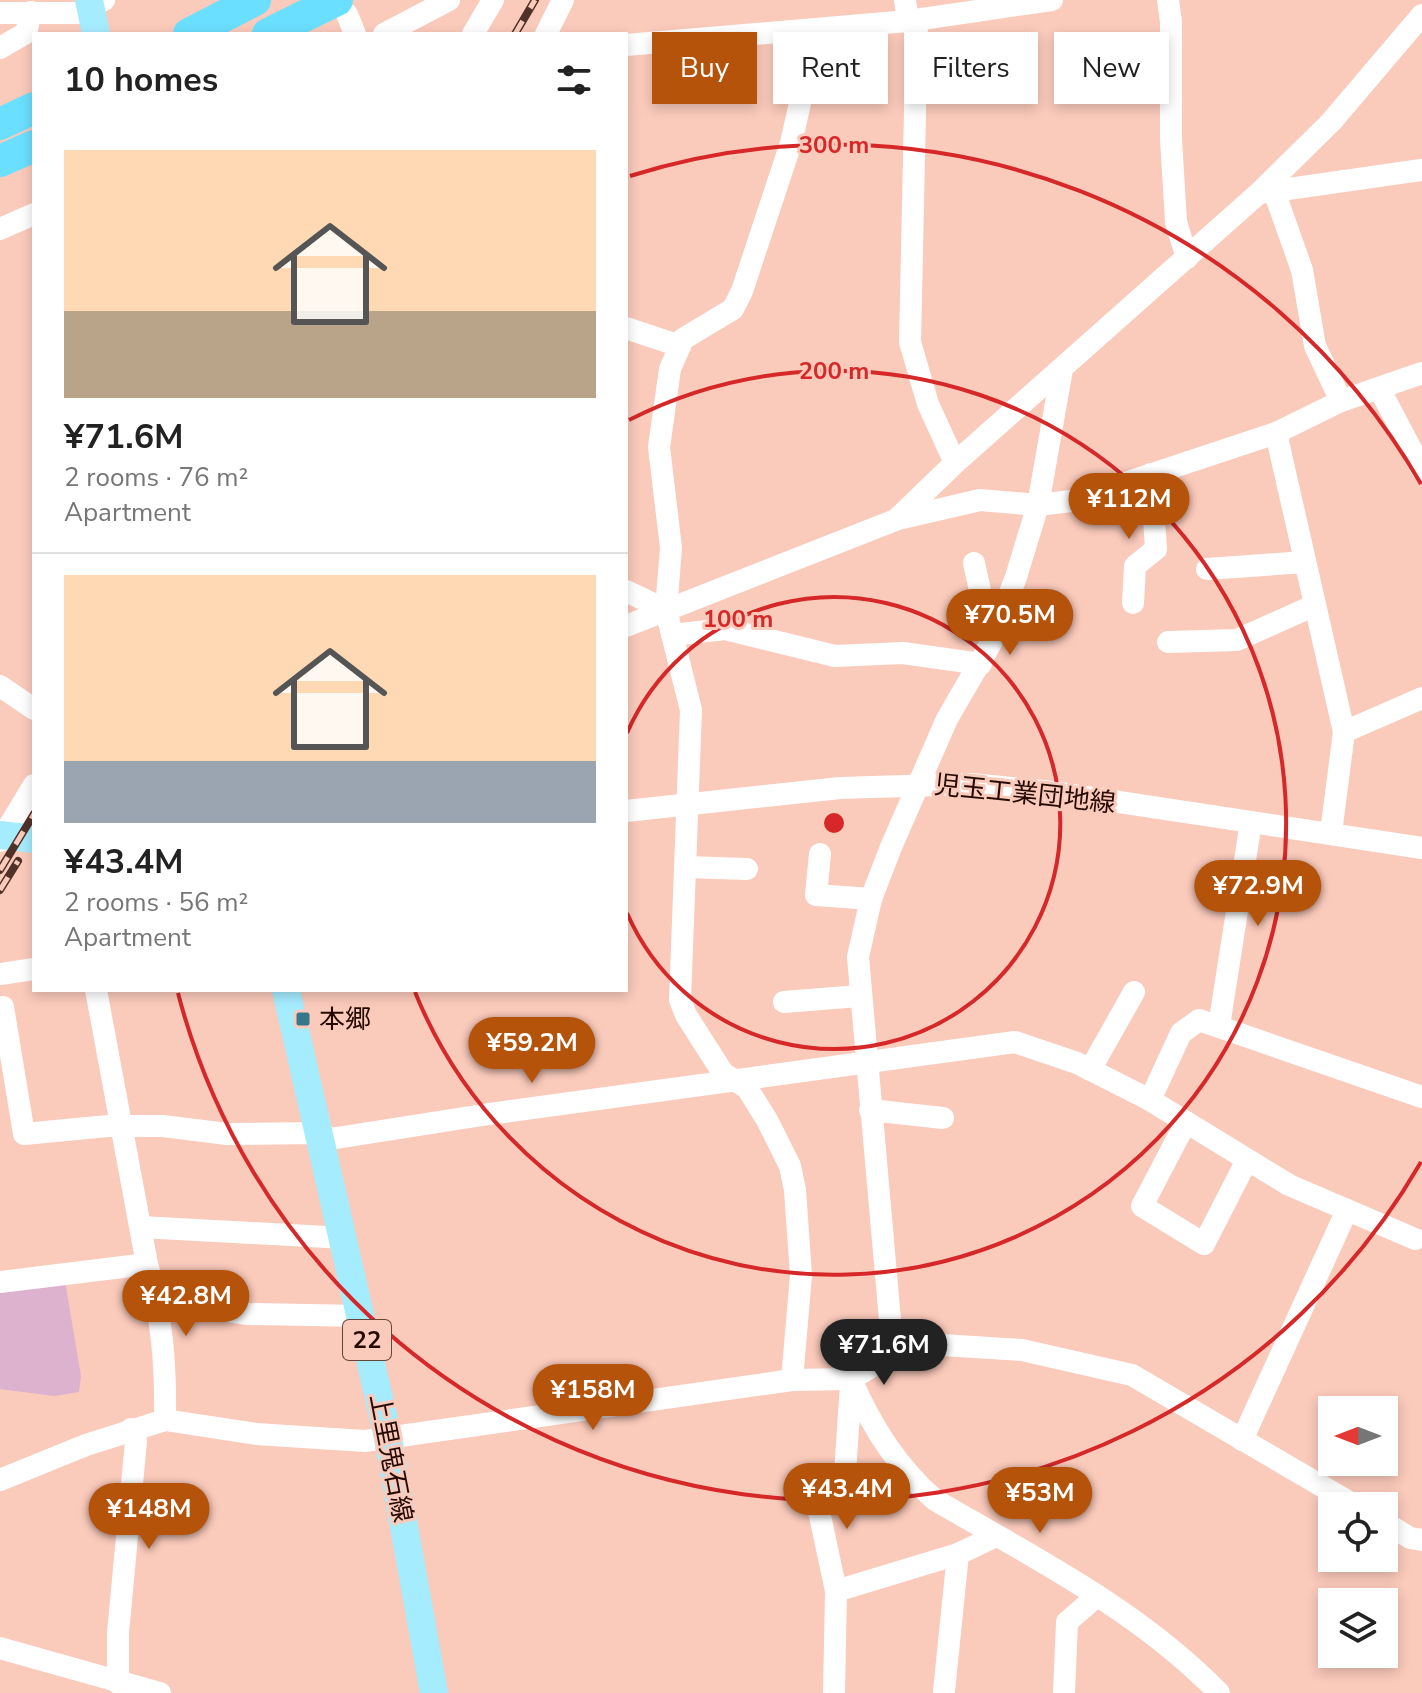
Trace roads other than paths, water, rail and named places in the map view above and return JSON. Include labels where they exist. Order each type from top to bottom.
[{"type":"highway","points":[[193,32],[255,0]]},
{"type":"highway","points":[[277,32],[346,16]]},
{"type":"highway","points":[[0,124],[32,109]]},
{"type":"highway","points":[[0,161],[32,147]]},
{"type":"main road","points":[[1,837],[32,839]]},
{"type":"main road","name":"上里鬼石線","points":[[286,992],[345,1238],[388,1438],[434,1693]]},
{"type":"street","points":[[388,32],[449,0]]},
{"type":"street","points":[[474,32],[493,0]]},
{"type":"street","points":[[547,32],[563,0]]},
{"type":"street","points":[[628,45],[810,30],[910,14],[1052,0]]},
{"type":"street","points":[[1168,0],[1176,222],[1187,258]]},
{"type":"street","points":[[0,13],[71,14],[95,10]]},
{"type":"street","points":[[0,48],[26,33],[31,12]]},
{"type":"street","points":[[910,14],[910,342],[928,404],[955,463]]},
{"type":"street","points":[[898,519],[955,463],[1187,258],[1267,192],[1422,15]]},
{"type":"street","points":[[792,1380],[801,1275],[795,1190],[790,1166],[747,1088],[723,1073],[686,1015],[680,1000],[691,710],[666,610],[671,548],[659,447],[670,369],[683,339],[733,309],[742,291],[791,143],[810,30]]},
{"type":"street","points":[[1267,192],[1421,170]]},
{"type":"street","points":[[1267,192],[1302,270],[1315,346],[1341,401]]},
{"type":"street","points":[[0,229],[32,215]]},
{"type":"street","points":[[628,329],[680,346]]},
{"type":"street","points":[[893,1354],[859,996],[858,957],[871,899],[918,783],[947,719],[991,643],[1016,577],[1038,505],[1062,369]]},
{"type":"street","points":[[628,625],[898,519],[980,500],[1038,505],[1071,501],[1276,433],[1341,401],[1422,373]]},
{"type":"street","points":[[1379,388],[1422,470]]},
{"type":"street","points":[[1276,433],[1344,732],[1331,833]]},
{"type":"street","points":[[1133,603],[1135,566],[1156,549],[1151,474]]},
{"type":"street","points":[[1207,569],[1305,562]]},
{"type":"street","points":[[974,563],[991,643]]},
{"type":"street","points":[[628,592],[666,610]]},
{"type":"street","points":[[1168,642],[1237,640],[1315,605]]},
{"type":"street","points":[[672,635],[725,629],[835,656],[903,653],[981,664]]},
{"type":"street","points":[[0,686],[32,708]]},
{"type":"street","points":[[1344,732],[1422,698]]},
{"type":"street","name":"児玉工業団地線","points":[[628,811],[840,788],[918,783],[1012,787],[1422,848]]},
{"type":"street","points":[[1,837],[32,788]]},
{"type":"street","points":[[1219,1026],[1251,822]]},
{"type":"street","points":[[820,854],[816,895],[871,899]]},
{"type":"street","points":[[685,867],[747,869]]},
{"type":"street","points":[[0,974],[32,969]]},
{"type":"street","points":[[96,992],[147,1264],[158,1301],[166,1364],[165,1420]]},
{"type":"street","points":[[1090,1070],[1134,992]]},
{"type":"street","points":[[784,1002],[859,996]]},
{"type":"street","points":[[3,1007],[24,1134],[86,1127],[163,1126],[227,1134],[321,1133],[330,1139],[489,1114],[1015,1042],[1090,1070],[1150,1100],[1289,1185],[1347,1210],[1420,1235]]},
{"type":"street","points":[[1150,1100],[1181,1033],[1199,1020],[1422,1097]]},
{"type":"street","points":[[870,1110],[943,1118]]},
{"type":"street","points":[[1186,1122],[1142,1206],[1204,1244],[1247,1160]]},
{"type":"street","points":[[1242,1440],[1347,1210]]},
{"type":"street","points":[[141,1227],[345,1238]]},
{"type":"street","points":[[0,1282],[147,1264]]},
{"type":"street","points":[[158,1301],[248,1314],[362,1316]]},
{"type":"street","points":[[0,1480],[131,1429],[165,1420],[256,1434],[345,1441],[388,1438],[792,1380],[851,1379],[893,1354],[942,1345],[1022,1350],[1132,1375],[1332,1492]]},
{"type":"street","points":[[851,1379],[867,1418],[912,1479],[935,1500],[1097,1596],[1157,1639],[1219,1693]]},
{"type":"street","points":[[834,1693],[836,1591],[819,1511],[818,1486],[845,1472],[851,1379]]},
{"type":"street","points":[[118,1683],[118,1633],[136,1441],[131,1429]]},
{"type":"street","points":[[1398,1531],[1410,1538],[1422,1540]]},
{"type":"street","points":[[836,1591],[958,1554],[996,1536]]},
{"type":"street","points":[[944,1691],[958,1554]]},
{"type":"street","points":[[1064,1693],[1067,1622],[1097,1596]]},
{"type":"street","points":[[0,1648],[160,1693]]},
{"type":"railway","points":[[516,32],[535,0]]},
{"type":"railway","points":[[0,870],[32,817]]},
{"type":"railway","points":[[0,890],[18,861]]},
{"type":"place","name":"本郷","points":[[303,1019]]}]
